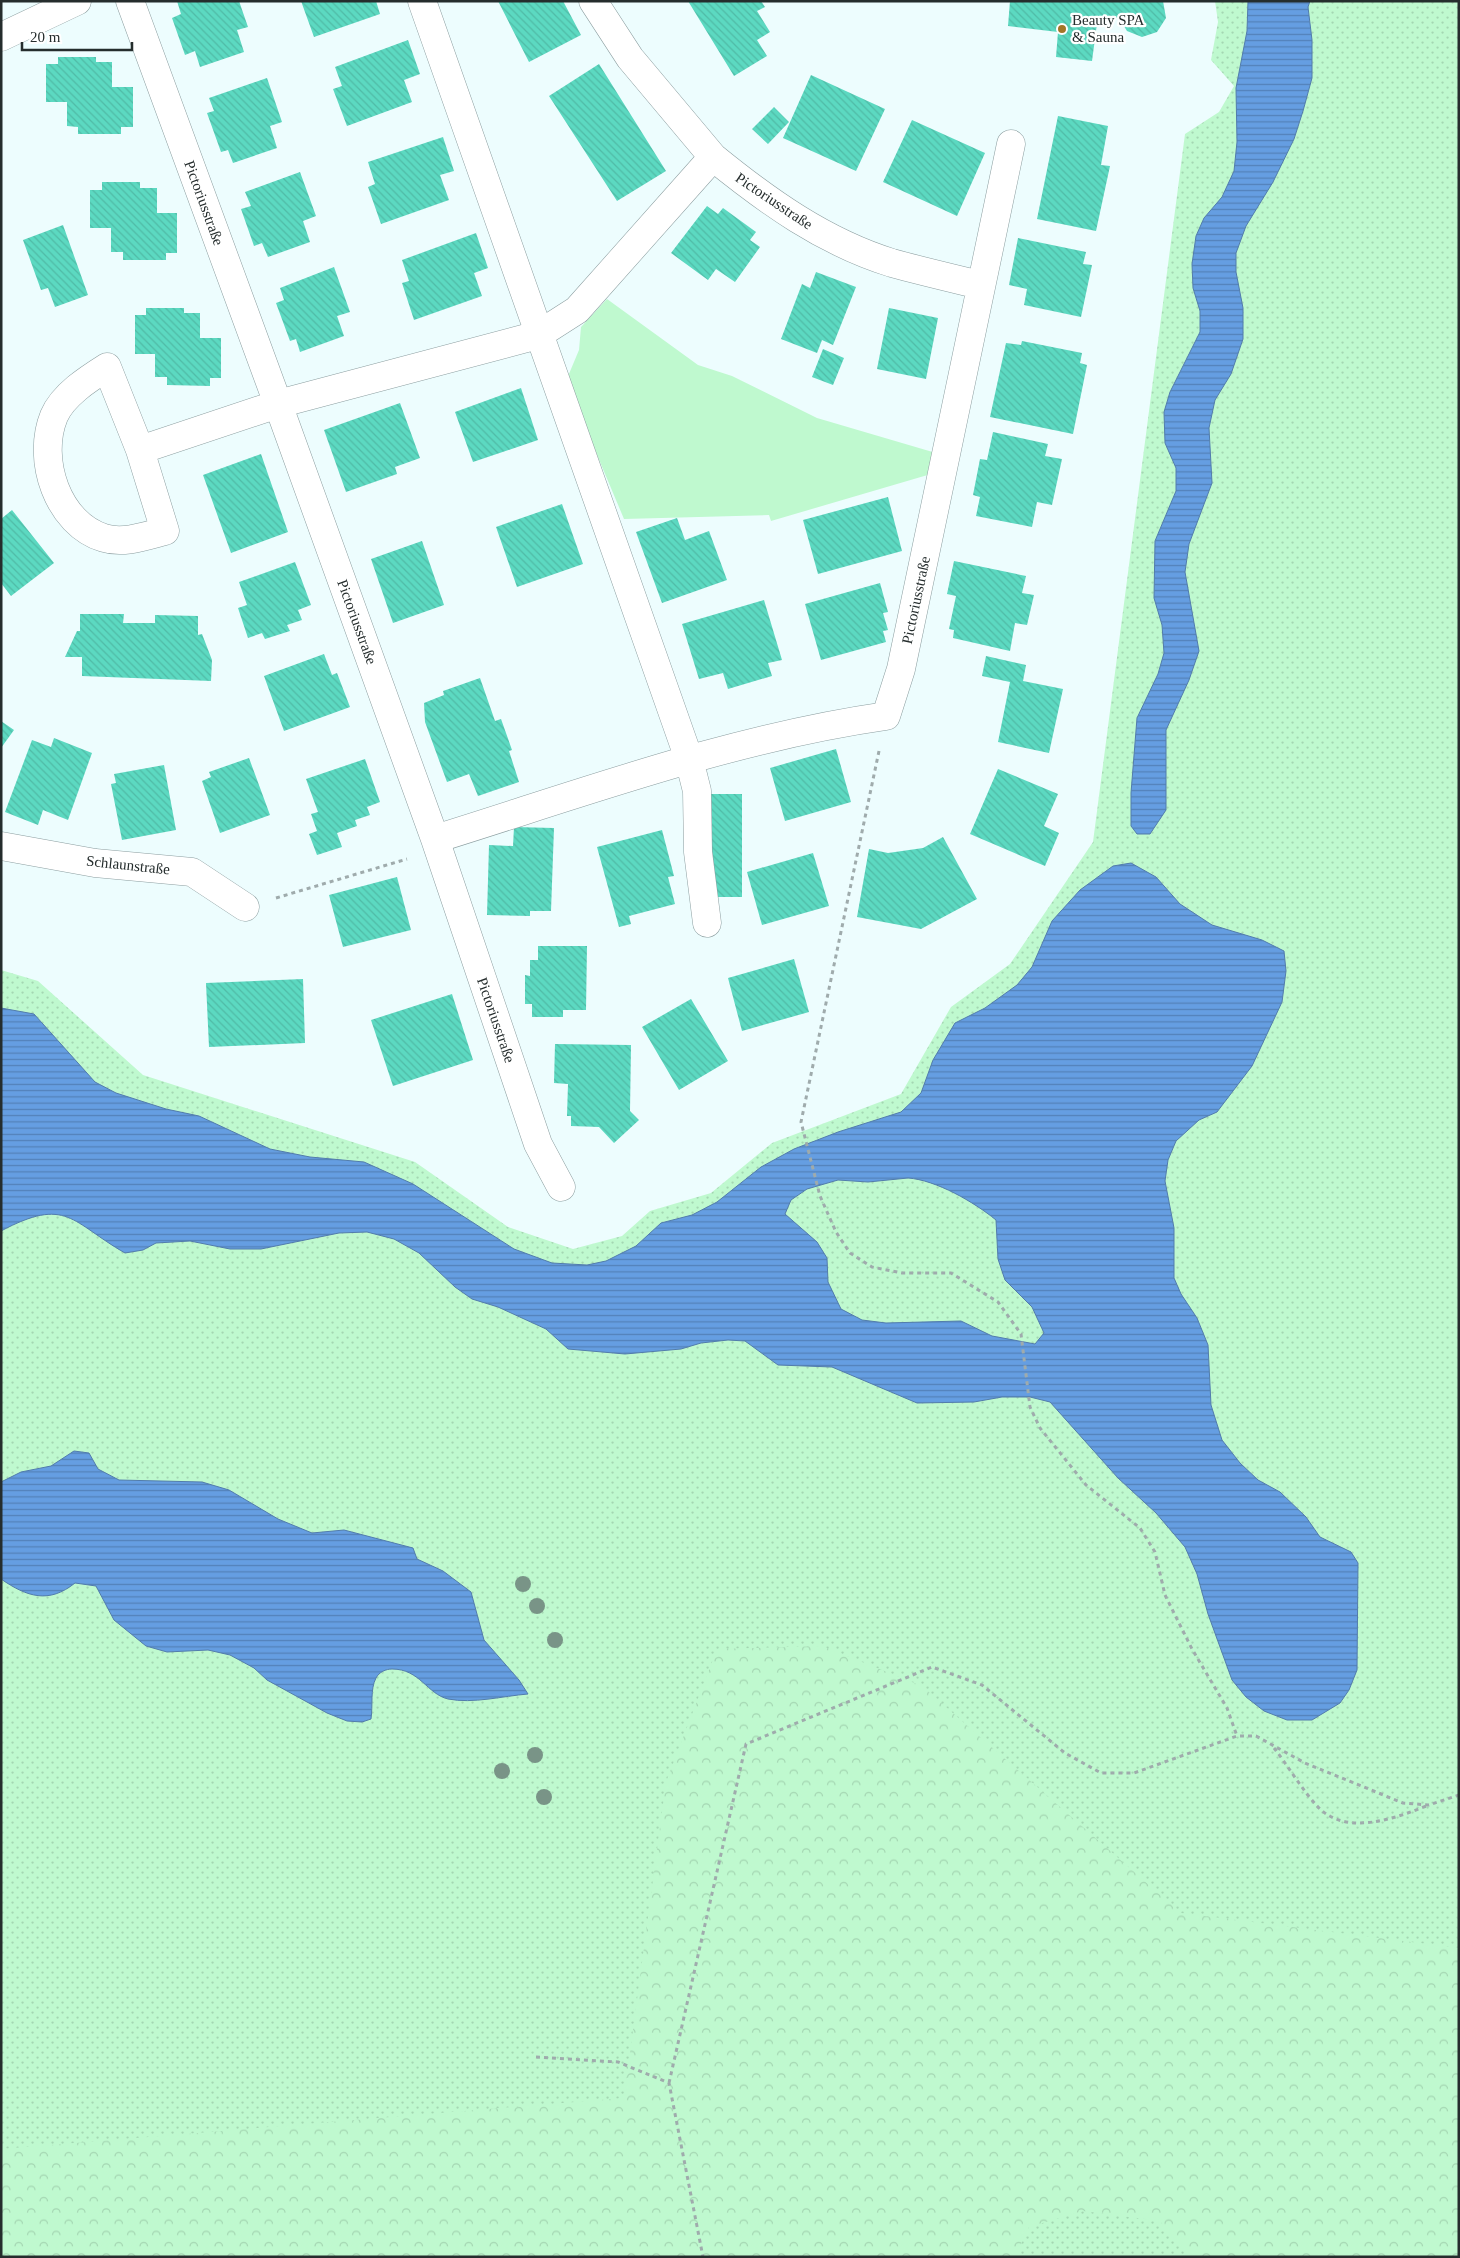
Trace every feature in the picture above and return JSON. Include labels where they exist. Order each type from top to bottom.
[{"type":"street","points":[[1,37],[77,1]]},
{"type":"street","name":"Pictoriusstraße","points":[[130,1],[437,845],[538,1144],[561,1187]]},
{"type":"street","points":[[422,1],[538,335],[689,759],[697,791],[698,852],[707,923]]},
{"type":"street","name":"Pictoriusstraße","points":[[594,1],[630,58],[713,157],[754,191],[795,219],[842,243],[891,262],[980,285]]},
{"type":"street","name":"Pictoriusstraße","points":[[886,716],[901,669],[1011,144]]},
{"type":"street","points":[[140,450],[278,404],[538,335],[577,310],[713,157]]},
{"type":"street","points":[[106,367],[140,450],[165,531],[133,539],[105,538],[78,525],[64,507],[55,488],[48,465],[48,440],[54,416],[66,399],[86,380],[106,367]]},
{"type":"street","points":[[437,845],[689,759],[834,723],[886,716]]},
{"type":"street","name":"Schlaunstraße","points":[[1,846],[95,863],[192,872],[245,907]]},
{"type":"path","points":[[886,716],[801,1122],[820,1196],[836,1232],[850,1253],[872,1267],[902,1273],[951,1273],[998,1302],[1021,1334],[1030,1406],[1040,1428],[1086,1485],[1140,1528],[1155,1552],[1165,1595],[1192,1650],[1227,1708],[1237,1736]]},
{"type":"path","points":[[245,907],[437,845]]},
{"type":"path","points":[[703,2257],[669,2082],[746,1744],[932,1667],[982,1685],[1065,1753],[1101,1772],[1134,1772],[1237,1736],[1256,1736],[1304,1763],[1403,1803],[1430,1805]]},
{"type":"path","points":[[1272,1746],[1319,1808],[1343,1822],[1372,1822],[1404,1815],[1459,1795]]},
{"type":"path","points":[[536,2057],[618,2062],[669,2082]]},
{"type":"green space","points":[[1215,1],[1459,1],[1459,2257],[1,2257],[1,970],[38,981],[143,1075],[415,1162],[508,1227],[573,1249],[622,1236],[650,1211],[711,1193],[772,1143],[901,1094],[951,1007],[1010,964],[1093,842],[1185,134],[1219,112],[1234,86],[1211,60],[1218,22]]},
{"type":"green space","points":[[607,299],[698,365],[732,376],[817,418],[936,453],[931,474],[771,521],[769,515],[624,519],[566,381],[579,350],[581,327]]},
{"type":"green space","points":[[822,1646],[922,1686],[1181,1913],[1459,1948],[1459,2257],[1188,2257],[1160,2221],[1083,2211],[1029,2227],[1015,2257],[1,2257],[1,2149],[624,2098],[666,1782],[717,1649]]},
{"type":"water","points":[[1248,1],[1310,1],[1308,7],[1312,40],[1312,78],[1294,139],[1273,182],[1246,226],[1236,253],[1236,272],[1243,308],[1243,339],[1231,374],[1215,400],[1209,428],[1212,483],[1189,544],[1185,572],[1199,651],[1189,680],[1166,730],[1166,810],[1150,834],[1137,834],[1131,826],[1131,793],[1137,718],[1158,674],[1164,653],[1162,625],[1154,598],[1155,541],[1176,491],[1176,468],[1165,443],[1164,412],[1170,392],[1200,332],[1200,311],[1193,288],[1192,264],[1196,236],[1204,218],[1222,197],[1234,171],[1237,142],[1236,88],[1247,31]]},
{"type":"water","points":[[1131,863],[1156,877],[1180,904],[1212,925],[1262,940],[1284,951],[1286,971],[1282,1002],[1252,1066],[1217,1112],[1199,1120],[1176,1141],[1168,1160],[1165,1181],[1174,1228],[1174,1278],[1181,1294],[1197,1318],[1208,1345],[1211,1405],[1222,1440],[1240,1463],[1258,1480],[1280,1492],[1306,1517],[1320,1537],[1351,1552],[1358,1563],[1357,1670],[1349,1690],[1340,1703],[1312,1720],[1287,1720],[1264,1711],[1246,1697],[1232,1680],[1208,1614],[1197,1574],[1185,1547],[1156,1513],[1118,1478],[1050,1402],[1030,1397],[1002,1397],[974,1402],[917,1403],[832,1367],[778,1365],[745,1341],[728,1340],[701,1343],[681,1349],[625,1354],[568,1349],[546,1329],[498,1307],[472,1299],[455,1287],[419,1253],[394,1239],[367,1232],[339,1233],[261,1249],[230,1249],[190,1241],[156,1243],[143,1250],[125,1253],[79,1223],[68,1217],[55,1214],[41,1215],[1,1231],[1,1008],[34,1014],[95,1082],[116,1093],[166,1109],[199,1116],[270,1149],[310,1157],[364,1162],[413,1184],[514,1249],[552,1263],[587,1265],[606,1261],[636,1246],[661,1223],[692,1215],[717,1202],[761,1167],[794,1149],[838,1132],[901,1112],[921,1093],[933,1060],[955,1023],[985,1008],[1017,985],[1032,967],[1052,921],[1080,890],[1113,866]],"holes":[[[908,1178],[919,1180],[954,1193],[977,1206],[996,1220],[998,1259],[1005,1280],[1032,1307],[1044,1333],[1035,1344],[992,1336],[961,1321],[886,1323],[862,1320],[841,1309],[828,1282],[827,1258],[817,1242],[785,1214],[791,1200],[807,1189],[838,1180],[868,1182]]]},
{"type":"water","points":[[74,1451],[89,1453],[98,1469],[119,1480],[202,1482],[229,1490],[278,1519],[312,1533],[344,1530],[413,1548],[417,1559],[443,1571],[471,1592],[484,1640],[519,1680],[528,1694],[468,1701],[448,1699],[434,1692],[410,1673],[390,1669],[379,1674],[374,1682],[371,1719],[362,1722],[347,1721],[327,1713],[267,1680],[254,1668],[230,1655],[208,1650],[167,1652],[146,1646],[114,1620],[96,1586],[75,1583],[65,1590],[47,1596],[29,1594],[20,1590],[1,1579],[1,1482],[21,1472],[51,1466]]},
{"type":"building","points":[[177,1],[239,1],[248,27],[237,30],[244,52],[200,67],[195,51],[185,55],[172,18],[181,14]]},
{"type":"building","points":[[301,1],[376,1],[380,14],[314,37]]},
{"type":"building","points":[[498,1],[563,1],[581,35],[529,62]]},
{"type":"building","points":[[688,1],[761,1],[765,7],[757,11],[770,32],[757,40],[767,56],[734,76]]},
{"type":"building","name":"Beauty SPA & Sauna","points":[[1010,1],[1163,1],[1166,18],[1157,32],[1142,37],[1127,31],[1119,18],[1098,16],[1092,61],[1056,57],[1058,32],[1008,26]]},
{"type":"building","points":[[408,40],[420,74],[404,80],[412,102],[347,126],[333,89],[342,86],[335,67]]},
{"type":"building","points":[[58,57],[96,57],[96,62],[112,62],[112,87],[133,87],[133,127],[121,127],[121,134],[78,134],[78,127],[67,126],[67,102],[46,102],[46,64],[58,64]]},
{"type":"building","points":[[599,64],[666,171],[617,201],[549,96]]},
{"type":"building","points":[[811,75],[885,109],[856,171],[783,138]]},
{"type":"building","points":[[267,78],[282,122],[270,126],[277,148],[233,163],[228,150],[221,152],[207,113],[214,111],[209,98]]},
{"type":"building","points":[[774,107],[789,122],[768,144],[752,129]]},
{"type":"building","points":[[1058,116],[1108,126],[1101,165],[1110,166],[1096,231],[1037,219]]},
{"type":"building","points":[[912,120],[985,153],[957,216],[883,182]]},
{"type":"building","points":[[443,137],[454,171],[440,175],[449,200],[381,224],[368,187],[375,184],[368,162]]},
{"type":"building","points":[[300,172],[316,216],[303,221],[310,242],[268,257],[262,243],[254,246],[241,209],[251,206],[245,192]]},
{"type":"building","points":[[102,182],[140,182],[140,188],[157,188],[157,213],[177,213],[177,253],[166,253],[166,260],[123,260],[123,252],[111,252],[111,228],[90,228],[90,190],[102,190]]},
{"type":"building","points":[[707,206],[718,214],[723,208],[756,232],[750,240],[760,247],[735,282],[716,269],[708,280],[671,253]]},
{"type":"building","points":[[63,225],[88,295],[55,307],[48,288],[41,290],[23,240]]},
{"type":"building","points":[[476,233],[488,268],[474,273],[482,296],[414,320],[402,283],[409,281],[402,260]]},
{"type":"building","points":[[1018,238],[1086,252],[1083,264],[1092,265],[1081,317],[1024,305],[1027,289],[1009,285]]},
{"type":"building","points":[[334,267],[350,312],[337,316],[344,336],[300,352],[296,339],[290,341],[276,303],[284,300],[280,288]]},
{"type":"building","points":[[816,272],[856,287],[833,345],[822,340],[817,353],[781,339],[802,284],[810,288]]},
{"type":"building","points":[[146,308],[184,308],[184,313],[200,313],[200,338],[221,338],[221,378],[210,378],[210,386],[167,385],[167,377],[155,377],[155,354],[135,354],[135,315],[146,315]]},
{"type":"building","points":[[889,308],[938,318],[926,379],[877,369]]},
{"type":"building","points":[[1022,341],[1082,353],[1080,363],[1087,365],[1073,434],[990,417],[1006,343],[1021,345]]},
{"type":"building","points":[[823,349],[844,358],[833,385],[812,377]]},
{"type":"building","points":[[521,388],[538,440],[473,462],[455,412]]},
{"type":"building","points":[[400,403],[420,458],[395,467],[397,474],[346,492],[324,430]]},
{"type":"building","points":[[993,432],[1048,444],[1045,456],[1062,459],[1052,505],[1037,502],[1032,527],[976,516],[980,497],[973,495],[980,459],[987,460]]},
{"type":"building","points":[[261,454],[288,532],[231,553],[203,475]]},
{"type":"building","points":[[888,497],[902,551],[818,574],[803,520]]},
{"type":"building","points":[[562,504],[583,564],[517,587],[496,527]]},
{"type":"building","points":[[12,510],[54,563],[11,596],[1,583],[1,519]]},
{"type":"building","points":[[677,518],[685,540],[709,531],[727,580],[662,603],[636,532]]},
{"type":"building","points":[[422,541],[444,605],[393,623],[371,559]]},
{"type":"building","points":[[954,561],[1026,576],[1022,593],[1034,595],[1027,625],[1015,623],[1010,651],[953,638],[954,630],[949,629],[956,596],[947,594]]},
{"type":"building","points":[[295,562],[311,605],[298,610],[302,620],[287,625],[290,631],[265,639],[262,633],[248,638],[238,608],[247,605],[239,582]]},
{"type":"building","points":[[880,583],[888,612],[883,613],[888,630],[883,631],[886,642],[821,660],[805,604]]},
{"type":"building","points":[[764,600],[782,660],[768,663],[772,676],[728,689],[723,673],[699,679],[682,624]]},
{"type":"building","points":[[80,614],[124,614],[123,623],[155,623],[155,615],[198,616],[198,635],[202,634],[212,660],[211,681],[82,676],[82,657],[65,657],[77,631],[80,631]]},
{"type":"building","points":[[324,654],[332,675],[337,673],[350,707],[284,731],[264,676]]},
{"type":"building","points":[[986,656],[1026,665],[1023,681],[1063,689],[1049,753],[998,742],[1010,682],[982,676]]},
{"type":"building","points":[[480,678],[495,721],[501,719],[512,750],[509,751],[519,782],[478,796],[469,774],[447,782],[425,722],[424,703],[444,695],[443,691]]},
{"type":"building","points":[[1,721],[14,730],[1,748]]},
{"type":"building","points":[[54,738],[92,753],[68,820],[43,810],[38,825],[5,812],[32,740],[51,747]]},
{"type":"building","points":[[836,749],[851,802],[785,821],[770,768]]},
{"type":"building","points":[[249,758],[270,815],[220,833],[202,781],[211,777],[209,772]]},
{"type":"building","points":[[365,759],[380,802],[367,807],[370,815],[355,820],[357,826],[337,833],[342,847],[317,855],[309,834],[317,831],[311,814],[318,812],[306,779]]},
{"type":"building","points":[[164,765],[176,830],[122,840],[111,784],[116,783],[114,774]]},
{"type":"building","points":[[998,769],[1058,794],[1044,826],[1059,833],[1045,866],[970,834]]},
{"type":"building","points":[[711,794],[742,794],[742,897],[710,897]]},
{"type":"building","points":[[514,827],[554,828],[551,911],[530,911],[530,916],[487,915],[489,845],[513,846]]},
{"type":"building","points":[[662,830],[674,876],[668,877],[675,904],[629,916],[631,924],[619,927],[597,847]]},
{"type":"building","points":[[943,837],[977,899],[921,929],[857,917],[869,849],[888,853],[923,848]]},
{"type":"building","points":[[813,853],[829,906],[762,925],[747,872]]},
{"type":"building","points":[[397,877],[411,930],[343,947],[329,895]]},
{"type":"building","points":[[538,946],[587,946],[586,1010],[563,1010],[563,1017],[532,1017],[532,1004],[525,1004],[525,975],[530,976],[530,960],[538,960]]},
{"type":"building","points":[[794,959],[809,1012],[742,1031],[728,978]]},
{"type":"building","points":[[303,979],[305,1043],[209,1047],[206,983]]},
{"type":"building","points":[[452,994],[473,1060],[393,1086],[371,1020]]},
{"type":"building","points":[[691,999],[728,1061],[679,1090],[642,1027]]},
{"type":"building","points":[[555,1044],[631,1045],[630,1111],[639,1120],[614,1143],[599,1127],[571,1126],[571,1116],[567,1116],[568,1084],[554,1083]]},
{"type":"place","name":"Beauty SPA & Sauna","points":[[1062,29]]}]
